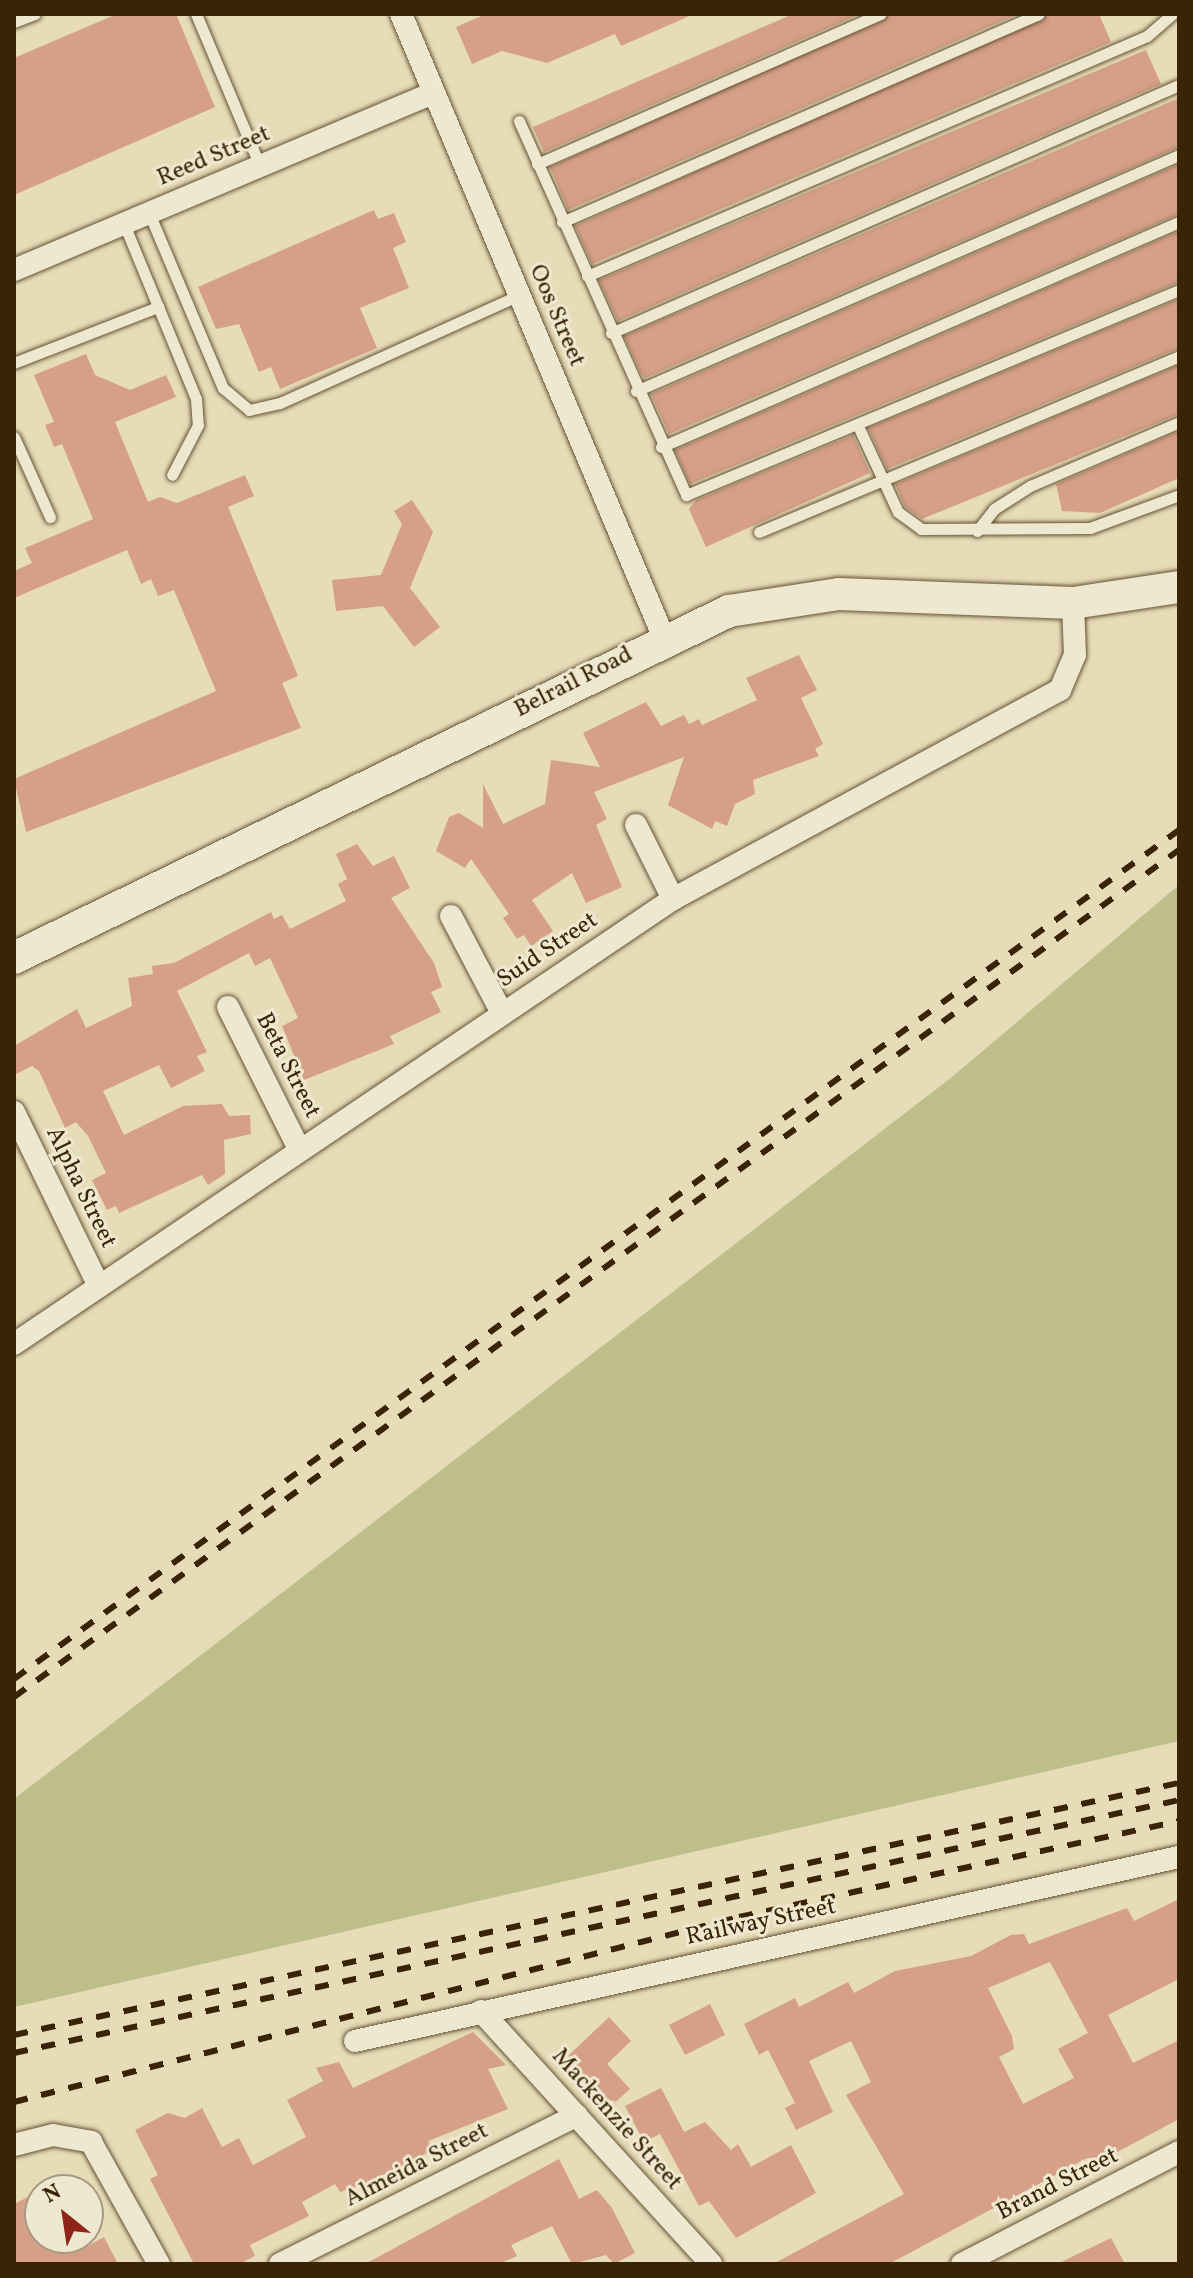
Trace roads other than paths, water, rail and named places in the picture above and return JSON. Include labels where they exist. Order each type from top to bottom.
[{"type":"street","name":"Oos Street","points":[[401,14],[664,638]]},
{"type":"street","name":"Reed Street","points":[[14,270],[433,93]]},
{"type":"street","name":"Belrail Road","points":[[14,958],[664,638],[729,611],[800,596],[1073,603],[1179,587]]},
{"type":"street","name":"Suid Street","points":[[14,1344],[673,899],[1060,690],[1075,655],[1073,603]]},
{"type":"street","points":[[636,825],[673,899]]},
{"type":"street","points":[[451,916],[502,1013]]},
{"type":"street","name":"Beta Street","points":[[228,1007],[299,1149]]},
{"type":"street","name":"Alpha Street","points":[[14,1112],[99,1286]]},
{"type":"street","name":"Railway Street","points":[[355,2041],[1179,1857]]},
{"type":"street","name":"Mackenzie Street","points":[[481,2011],[711,2264]]},
{"type":"street","name":"Almeida Street","points":[[280,2264],[577,2115]]},
{"type":"street","points":[[14,2145],[71,2138],[91,2142],[110,2168],[159,2264]]},
{"type":"street","name":"Brand Street","points":[[962,2264],[1179,2152]]},
{"type":"lane","points":[[14,22],[35,14]]},
{"type":"lane","points":[[196,14],[260,166]]},
{"type":"lane","points":[[537,164],[881,14]]},
{"type":"lane","points":[[562,222],[1039,14]]},
{"type":"lane","points":[[587,276],[1147,36],[1172,14]]},
{"type":"lane","points":[[611,333],[1179,85]]},
{"type":"lane","points":[[519,121],[681,491],[694,496],[1179,290]]},
{"type":"lane","points":[[636,391],[1179,155]]},
{"type":"lane","points":[[149,213],[223,388],[249,410],[280,403],[519,295]]},
{"type":"lane","points":[[661,447],[1179,222]]},
{"type":"lane","points":[[124,224],[198,413],[172,475]]},
{"type":"lane","points":[[14,363],[158,307]]},
{"type":"lane","points":[[759,532],[1179,356]]},
{"type":"lane","points":[[977,531],[1021,492],[1179,422]]},
{"type":"lane","points":[[858,426],[884,481],[911,527],[977,531],[1090,528],[1179,495]]},
{"type":"lane","points":[[14,437],[50,517]]},
{"type":"railway","points":[[14,1679],[1179,830]]},
{"type":"railway","points":[[14,1697],[1179,850]]},
{"type":"railway","points":[[14,2035],[1179,1783]]},
{"type":"railway","points":[[14,2053],[1179,1800]]},
{"type":"railway","points":[[14,2102],[739,1917],[1179,1821]]}]
